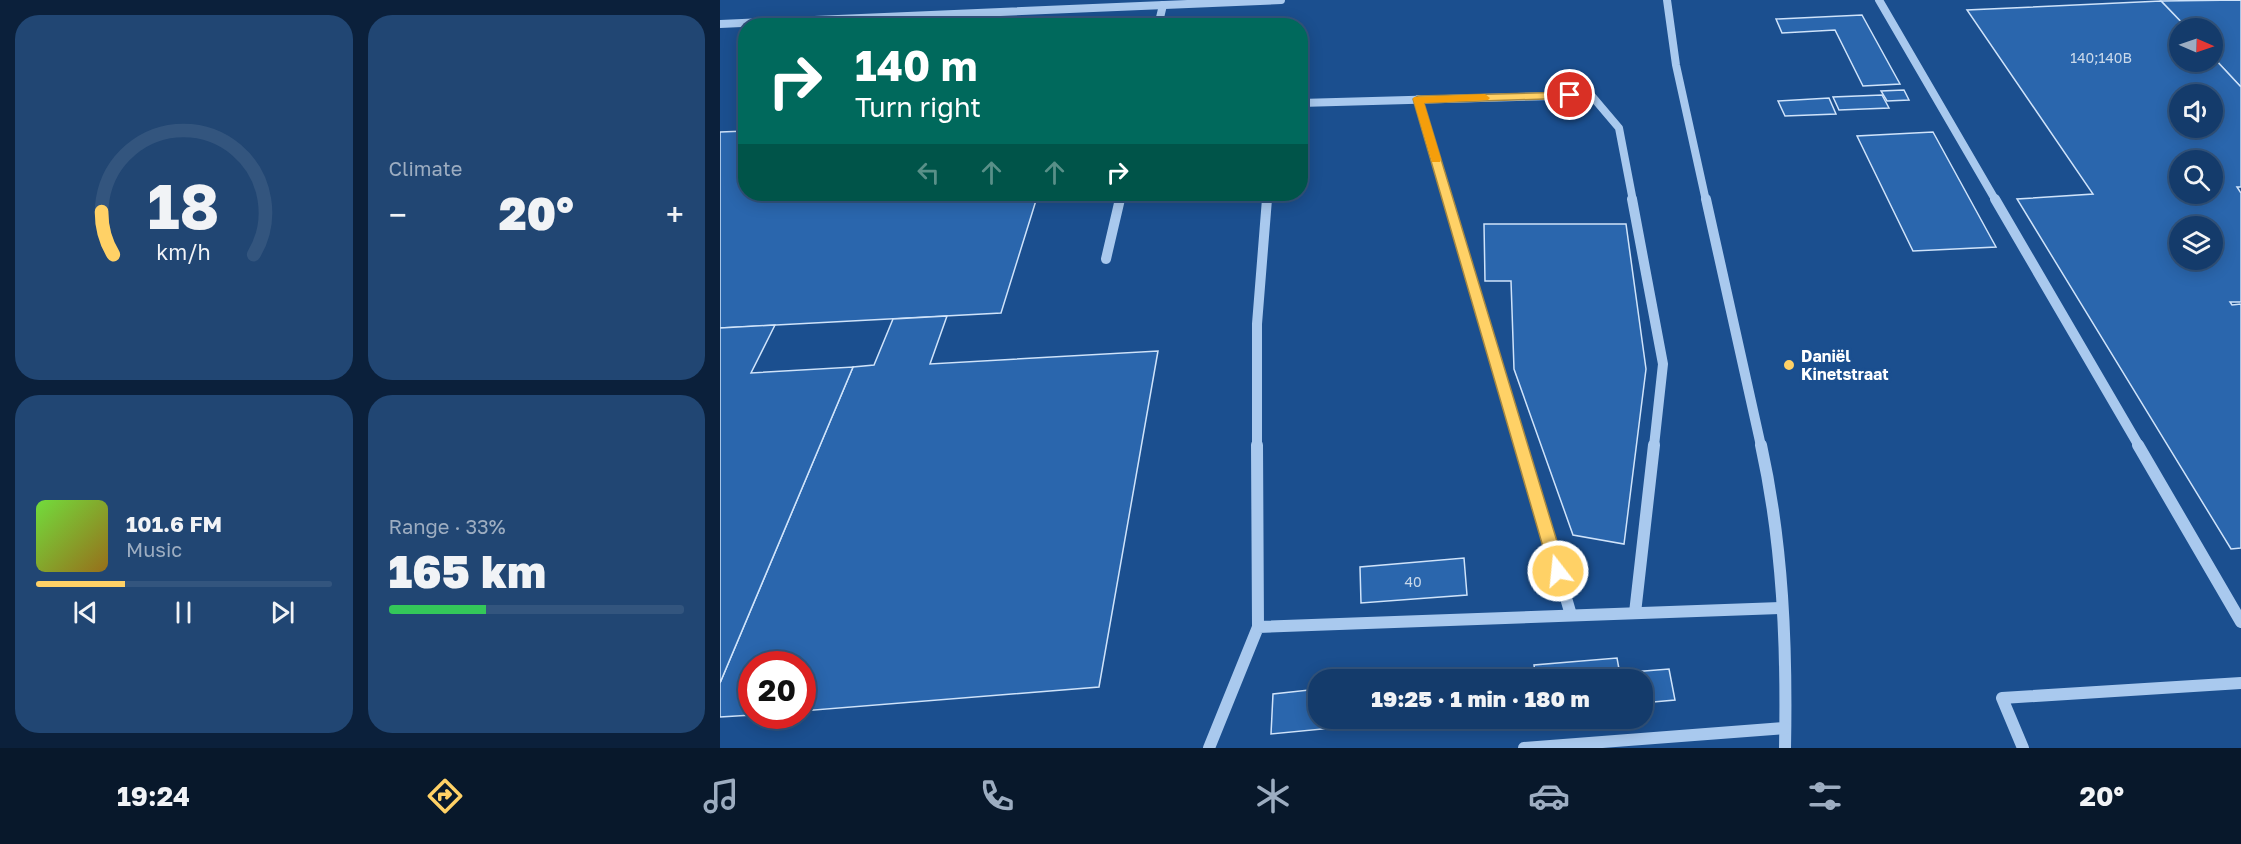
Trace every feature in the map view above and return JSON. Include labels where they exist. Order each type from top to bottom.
[{"type":"street","points":[[860,18],[1281,0]]},
{"type":"street","points":[[1667,0],[1676,65],[1772,494],[1787,663],[1785,748]]},
{"type":"street","points":[[1879,0],[2241,622]]},
{"type":"street","points":[[1160,18],[1163,5]]},
{"type":"street","points":[[720,24],[738,23]]},
{"type":"street","points":[[1308,103],[1592,94],[1619,128],[1663,364],[1635,613]]},
{"type":"street","points":[[1418,99],[1571,615]]},
{"type":"street","points":[[1106,259],[1119,201]]},
{"type":"street","points":[[1209,748],[1258,627],[1257,324],[1266,201]]},
{"type":"street","points":[[1258,627],[1782,608]]},
{"type":"street","points":[[2024,748],[2002,698],[2241,683]]},
{"type":"street","points":[[1524,748],[1785,728]]},
{"type":"building","points":[[2241,0],[2241,87],[2223,68],[2223,18],[2177,18],[2161,1]]},
{"type":"building","points":[[2161,1],[2177,18],[2169,18],[2169,72],[2223,72],[2223,68],[2241,87],[2241,187],[2237,187],[2241,193],[2241,302],[2230,302],[2232,305],[2241,304],[2241,548],[2231,549],[2017,199],[2093,194],[1967,10]]},
{"type":"building","points":[[1862,15],[1900,84],[1863,86],[1835,30],[1782,33],[1776,19]]},
{"type":"building","points":[[1904,90],[1909,100],[1887,101],[1881,91]]},
{"type":"building","points":[[1882,95],[1889,108],[1839,110],[1833,97]]},
{"type":"building","points":[[1829,98],[1836,114],[1785,116],[1778,101]]},
{"type":"building","points":[[738,131],[738,201],[1036,201],[1001,313],[720,328],[720,132]]},
{"type":"building","points":[[1933,132],[1996,247],[1913,251],[1857,136]]},
{"type":"building","points":[[1484,224],[1626,224],[1646,369],[1624,544],[1573,535],[1514,369],[1511,281],[1485,281]]},
{"type":"building","points":[[947,316],[930,364],[1158,351],[1099,687],[816,710],[816,651],[738,651],[738,716],[720,717],[720,683],[853,367],[874,365],[893,319]]},
{"type":"building","points":[[775,325],[751,373],[853,367],[720,683],[720,328]]},
{"type":"building","points":[[1464,558],[1467,595],[1361,603],[1360,567]]},
{"type":"building","points":[[1617,658],[1619,669],[1535,669],[1534,665]]},
{"type":"building","points":[[1669,669],[1675,700],[1653,702],[1653,670]]},
{"type":"building","points":[[1308,690],[1308,729],[1323,729],[1271,734],[1273,694]]},
{"type":"slow traffic","points":[[1436,159],[1418,99],[1485,98]]},
{"type":"place","name":"Daniël Kinetstraat","points":[[1789,365]]},
{"type":"route","points":[[1558,571],[1418,99],[1570,95]]}]
